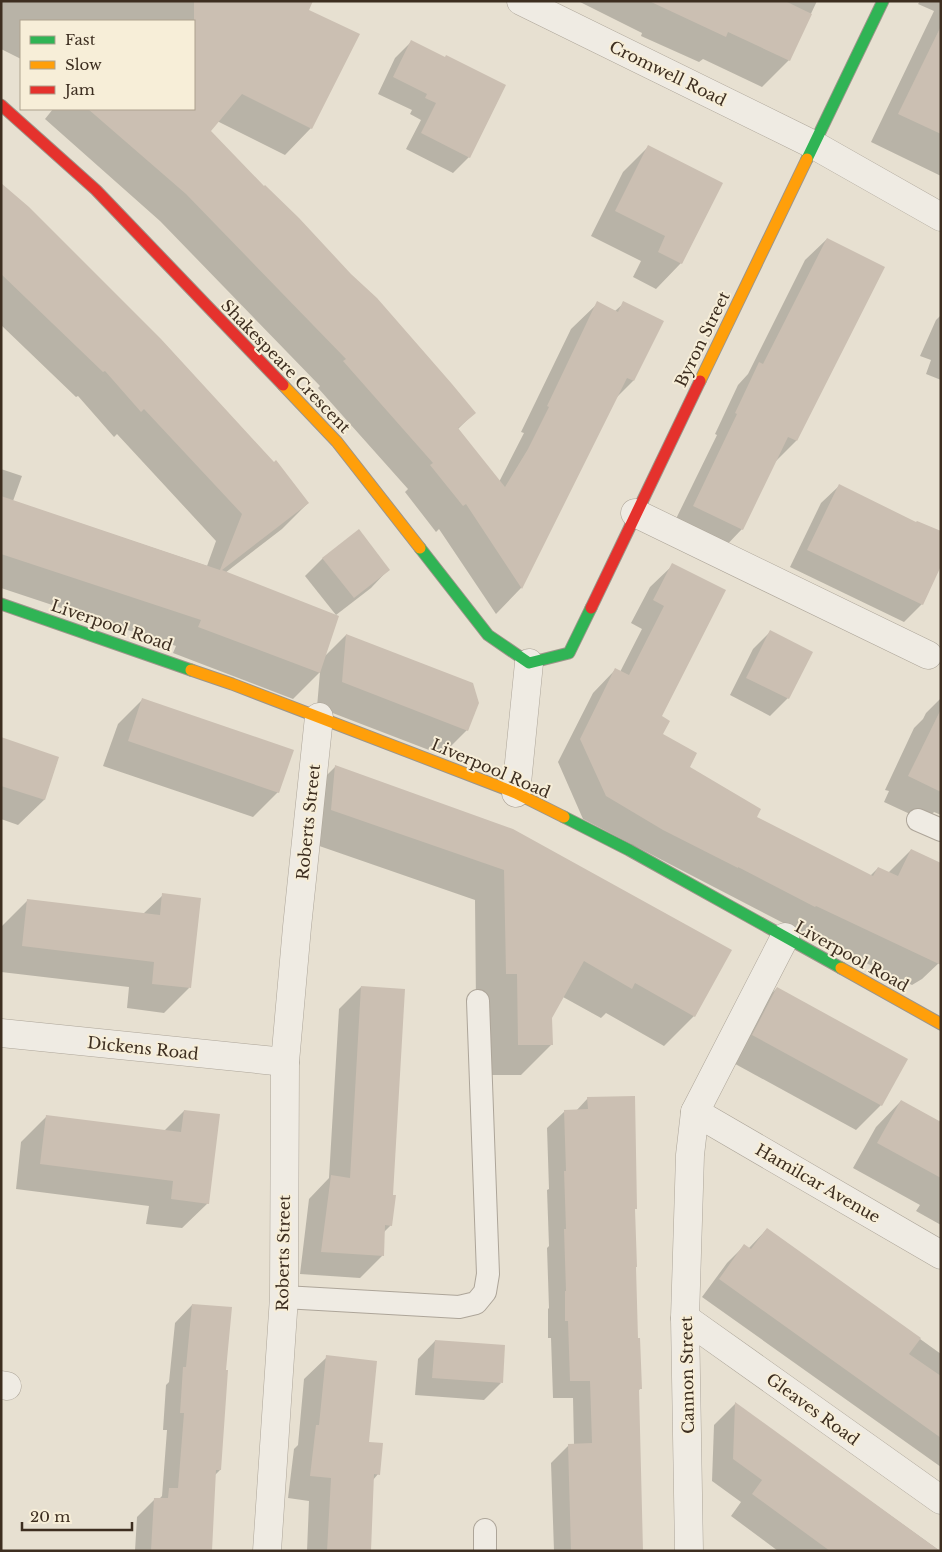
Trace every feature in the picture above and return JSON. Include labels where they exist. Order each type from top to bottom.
[{"type":"street","name":"Cromwell Road","points":[[521,1],[814,145],[941,217]]},
{"type":"street","name":"Byron Street","points":[[529,663],[569,653],[883,1]]},
{"type":"street","name":"Shakespeare Crescent","points":[[1,105],[96,190],[337,442],[488,635],[529,663]]},
{"type":"street","points":[[636,513],[928,655]]},
{"type":"street","name":"Liverpool Road","points":[[1,604],[232,684],[516,793],[629,850],[941,1024]]},
{"type":"street","points":[[516,793],[529,663]]},
{"type":"street","name":"Roberts Street","points":[[267,1551],[284,1297],[285,1062],[319,717]]},
{"type":"street","points":[[695,1112],[785,937]]},
{"type":"street","name":"Dickens Road","points":[[1,1034],[285,1062]]},
{"type":"street","name":"Cannon Street","points":[[689,1551],[686,1318],[690,1155],[695,1112]]},
{"type":"street","name":"Hamilcar Avenue","points":[[695,1112],[941,1255]]},
{"type":"street","name":"Gleaves Road","points":[[686,1318],[941,1500]]},
{"type":"lane","points":[[918,820],[941,830]]},
{"type":"lane","points":[[284,1297],[459,1307],[476,1303],[485,1292],[488,1274],[478,1001]]},
{"type":"building","points":[[194,1],[313,1],[309,10],[360,34],[312,129],[242,94],[211,131],[264,186],[299,218],[351,274],[377,298],[476,413],[458,428],[505,487],[528,449],[549,407],[547,406],[597,301],[618,312],[623,301],[664,321],[634,381],[627,378],[522,589],[466,504],[463,506],[430,465],[433,463],[343,361],[346,359],[186,194],[89,110],[195,110]]},
{"type":"building","points":[[649,1],[785,1],[812,14],[790,61],[728,32],[726,37]]},
{"type":"building","points":[[941,26],[941,134],[898,114]]},
{"type":"building","points":[[411,40],[506,85],[470,158],[421,133],[436,103],[425,98],[427,94],[393,77]]},
{"type":"building","points":[[648,145],[723,183],[682,264],[658,252],[665,236],[615,211]]},
{"type":"building","points":[[1,183],[29,207],[161,339],[274,462],[276,460],[309,503],[222,570],[339,616],[320,673],[198,627],[201,620],[1,554],[1,496],[220,570],[242,514],[144,409],[141,412],[105,371],[103,372],[1,274]]},
{"type":"building","points":[[827,238],[885,267],[797,441],[788,437],[743,530],[693,506],[737,414],[735,413],[759,362],[763,364]]},
{"type":"building","points":[[839,484],[916,522],[941,531],[941,566],[923,605],[807,550]]},
{"type":"building","points":[[359,529],[390,570],[354,598],[322,558]]},
{"type":"building","points":[[672,563],[726,590],[662,716],[670,721],[663,734],[697,753],[690,767],[761,809],[757,817],[873,876],[878,867],[898,876],[911,849],[941,863],[941,965],[815,907],[663,830],[606,796],[580,739],[615,668],[629,675],[664,606],[653,600]]},
{"type":"building","points":[[770,630],[813,652],[789,699],[746,678]]},
{"type":"building","points":[[346,634],[473,683],[479,703],[468,731],[342,682]]},
{"type":"building","points":[[142,698],[294,750],[279,793],[128,741]]},
{"type":"building","points":[[941,709],[941,792],[908,776]]},
{"type":"building","points":[[1,737],[59,757],[45,800],[1,786]]},
{"type":"building","points":[[335,765],[513,829],[732,950],[695,1017],[635,983],[632,989],[584,961],[552,1018],[553,1045],[518,1045],[517,974],[506,974],[504,870],[331,810]]},
{"type":"building","points":[[162,893],[201,898],[191,988],[152,984],[154,962],[22,946],[27,899],[160,915]]},
{"type":"building","points":[[361,986],[405,989],[393,1195],[396,1195],[392,1226],[385,1225],[384,1256],[321,1252],[331,1175],[350,1178]]},
{"type":"building","points":[[777,987],[908,1059],[882,1106],[752,1035]]},
{"type":"building","points":[[635,1096],[636,1267],[642,1389],[639,1389],[643,1551],[571,1551],[568,1444],[592,1443],[590,1381],[570,1381],[568,1321],[565,1321],[564,1229],[566,1229],[564,1171],[566,1171],[564,1110],[588,1109],[587,1097]]},
{"type":"building","points":[[901,1100],[941,1122],[941,1178],[877,1143]]},
{"type":"building","points":[[184,1110],[220,1114],[209,1204],[171,1199],[173,1181],[40,1164],[46,1115],[181,1132]]},
{"type":"building","points":[[767,1228],[921,1338],[909,1354],[941,1376],[941,1438],[719,1279],[744,1244],[751,1249]]},
{"type":"building","points":[[192,1304],[232,1307],[226,1370],[228,1370],[221,1470],[216,1470],[212,1551],[151,1550],[154,1498],[168,1498],[169,1488],[178,1488],[184,1413],[180,1413],[183,1367],[186,1367]]},
{"type":"building","points":[[435,1340],[505,1345],[503,1383],[432,1378]]},
{"type":"building","points":[[326,1355],[377,1361],[369,1442],[383,1443],[380,1475],[374,1474],[371,1551],[327,1551],[331,1478],[310,1476],[316,1425],[319,1425]]},
{"type":"building","points":[[735,1402],[940,1551],[830,1551],[752,1494],[762,1480],[733,1459]]},
{"type":"traffic: fast","points":[[807,159],[883,1]]},
{"type":"traffic: fast","points":[[420,548],[488,635],[529,663],[569,653],[591,608]]},
{"type":"traffic: fast","points":[[1,604],[191,670]]},
{"type":"traffic: fast","points":[[564,817],[629,850],[841,968]]},
{"type":"traffic: slow","points":[[700,381],[807,159]]},
{"type":"traffic: slow","points":[[283,385],[337,442],[420,548]]},
{"type":"traffic: slow","points":[[191,670],[516,793],[564,817]]},
{"type":"traffic: slow","points":[[841,968],[941,1024]]},
{"type":"traffic: jam","points":[[1,105],[96,190],[283,385]]},
{"type":"traffic: jam","points":[[591,608],[700,381]]}]
